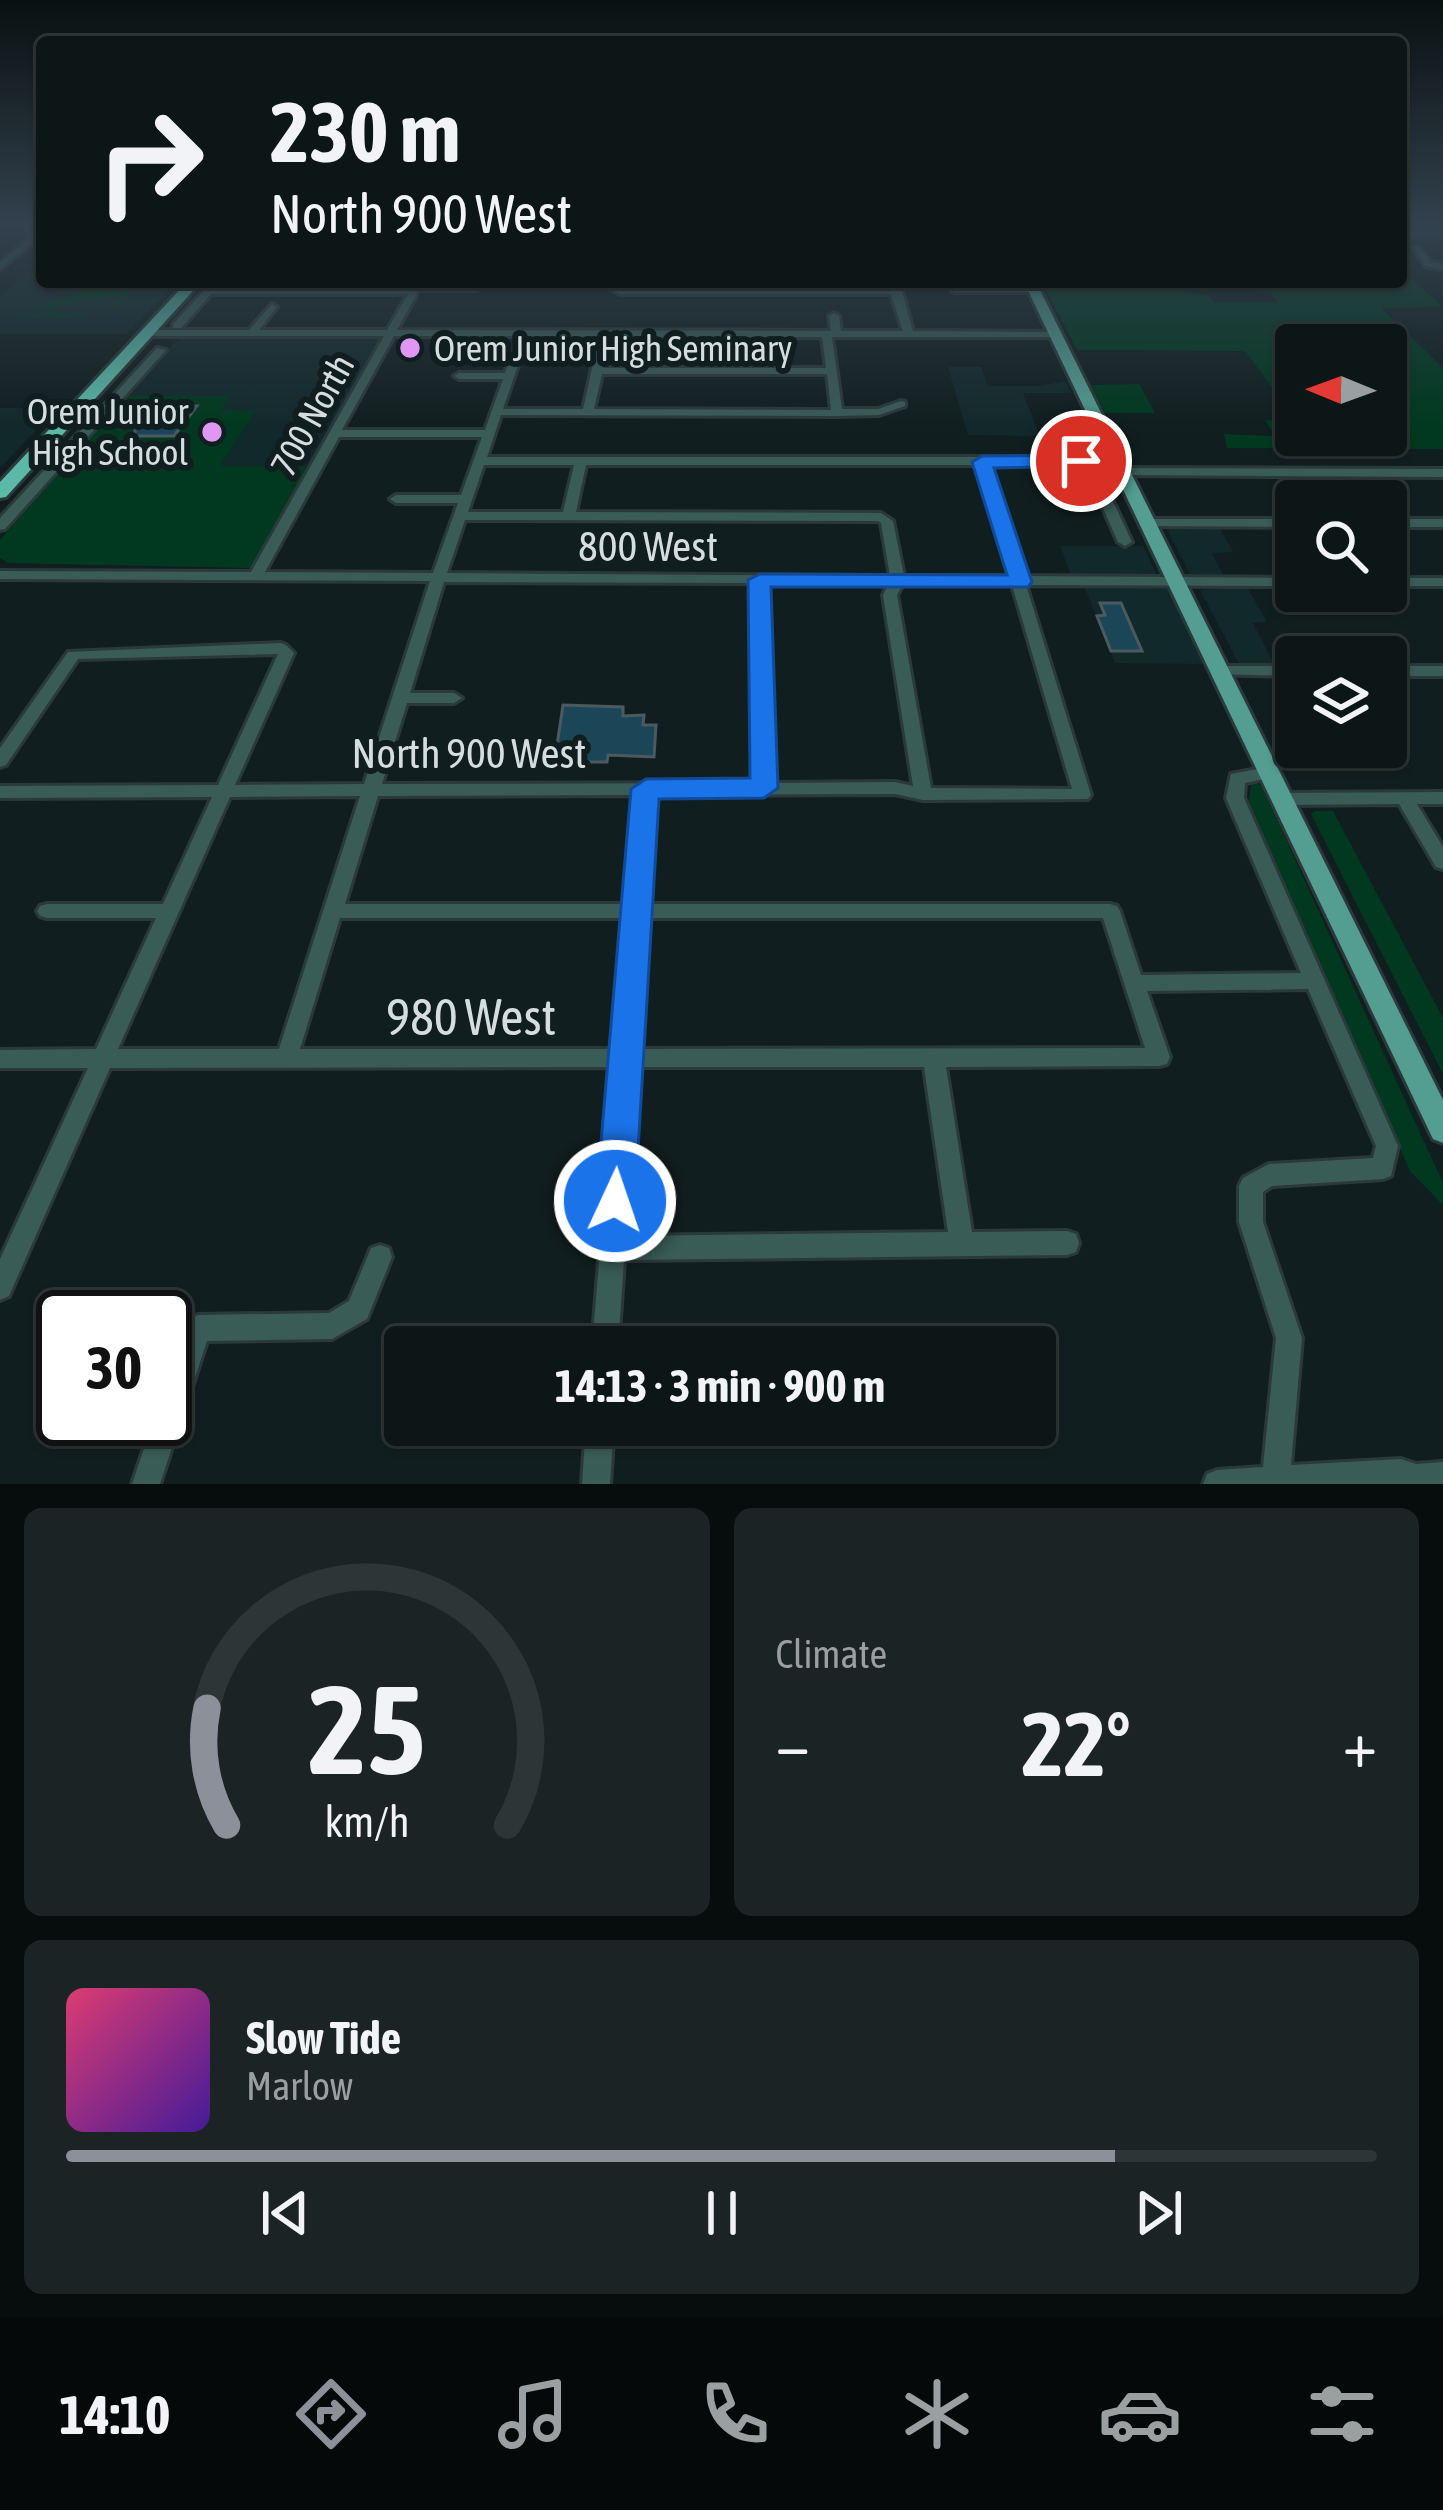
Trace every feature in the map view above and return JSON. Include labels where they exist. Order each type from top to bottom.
[{"type":"highway","points":[[0,494],[146,334],[200,290]]},
{"type":"main road","points":[[1034,290],[1443,1130]]},
{"type":"street","points":[[177,330],[203,290]]},
{"type":"street","name":"700 North","points":[[256,576],[414,290]]},
{"type":"street","points":[[895,290],[909,334]]},
{"type":"street","points":[[251,334],[272,308]]},
{"type":"street","points":[[834,316],[831,370],[837,413]]},
{"type":"street","points":[[146,334],[177,330],[251,334],[1054,334]]},
{"type":"street","points":[[286,1060],[438,578],[524,334]]},
{"type":"street","points":[[588,412],[605,334]]},
{"type":"street","points":[[0,526],[161,350]]},
{"type":"street","points":[[597,370],[831,370]]},
{"type":"street","points":[[459,376],[509,376]]},
{"type":"street","points":[[496,412],[837,413],[879,412],[901,404]]},
{"type":"street","points":[[336,434],[489,433]]},
{"type":"street","points":[[1079,439],[1125,542]]},
{"type":"street","points":[[479,461],[1089,461],[1119,466],[1443,473]]},
{"type":"street","points":[[568,517],[581,462]]},
{"type":"street","points":[[982,462],[1020,582]]},
{"type":"street","points":[[396,500],[465,499]]},
{"type":"street","points":[[460,517],[881,517],[887,521],[898,581],[890,595],[923,794]]},
{"type":"street","points":[[1146,523],[1275,523]]},
{"type":"street","points":[[1407,523],[1443,523]]},
{"type":"street","name":"800 West","points":[[4,572],[1275,582]]},
{"type":"street","points":[[760,580],[764,788]]},
{"type":"street","name":"North 900 West","points":[[0,792],[895,788],[923,794],[1082,795],[1020,582]]},
{"type":"street","points":[[1407,582],[1443,582]]},
{"type":"street","points":[[0,761],[73,655],[193,649],[281,648],[286,652],[0,1286]]},
{"type":"street","points":[[1220,670],[1275,671]]},
{"type":"street","points":[[1407,671],[1443,671]]},
{"type":"street","points":[[402,698],[454,698]]},
{"type":"street","points":[[1268,773],[1237,778],[1235,798],[1387,1146],[1383,1168],[1269,1175],[1251,1186],[1251,1222],[1289,1338],[1276,1479]]},
{"type":"street","points":[[606,1326],[646,789]]},
{"type":"street","points":[[1282,799],[1443,798]]},
{"type":"street","points":[[1406,801],[1443,862]]},
{"type":"street","points":[[47,911],[170,910]]},
{"type":"street","points":[[335,911],[1110,911],[1134,983],[1315,981]]},
{"type":"street","name":"980 West","points":[[0,1060],[1159,1058],[1134,983]]},
{"type":"street","points":[[934,1059],[962,1244]]},
{"type":"street","points":[[612,1248],[1067,1243]]},
{"type":"street","points":[[146,1484],[199,1328],[332,1326],[358,1310],[380,1257]]},
{"type":"street","points":[[596,1484],[599,1446]]},
{"type":"street","points":[[1216,1484],[1401,1473],[1415,1478],[1443,1476]]},
{"type":"shaded area","points":[[7,290],[170,290],[126,334],[0,334],[0,296]]},
{"type":"shaded area","name":"Orem Junior High School","points":[[180,337],[385,338],[252,568],[8,563],[0,558],[0,540]]},
{"type":"shaded area","points":[[948,367],[981,367],[988,386],[1065,381],[1071,393],[1023,393],[1040,436],[968,435]]},
{"type":"shaded area","points":[[0,408],[57,408],[0,468]]},
{"type":"shaded area","points":[[1166,527],[1219,527],[1233,552],[1212,553],[1224,577],[1190,574]]},
{"type":"shaded area","points":[[1060,546],[1143,546],[1157,575],[1071,575]]},
{"type":"shaded area","points":[[1247,587],[1267,622],[1253,623],[1274,664],[1239,664],[1200,590]]},
{"type":"shaded area","points":[[1085,588],[1168,589],[1205,664],[1115,663]]},
{"type":"green space","points":[[75,290],[135,290],[115,310],[107,309],[127,295],[58,306],[50,313],[94,315],[90,317],[0,317],[48,313],[50,310],[32,307],[71,296]]},
{"type":"green space","points":[[1046,290],[1178,290],[1207,295],[1214,303],[1278,303],[1270,292],[1240,290],[1424,290],[1443,307],[1381,308],[1398,324],[1275,324],[1275,391],[1245,351],[1077,350]]},
{"type":"green space","points":[[1407,333],[1443,368],[1443,449],[1407,449]]},
{"type":"green space","points":[[1139,384],[1155,413],[1105,413],[1091,385]]},
{"type":"green space","name":"Orem Junior High School","points":[[126,396],[230,396],[221,410],[255,411],[220,466],[308,467],[252,568],[8,563],[0,558],[0,540]]},
{"type":"green space","points":[[1224,434],[1275,436],[1275,448],[1227,448]]},
{"type":"green space","points":[[1252,782],[1261,785],[1443,1183],[1443,1205],[1410,1171],[1248,803]]},
{"type":"green space","points":[[1333,811],[1443,1018],[1443,1074],[1311,814]]},
{"type":"building","points":[[160,405],[197,406],[174,436],[135,436],[135,428],[122,428],[135,411]]},
{"type":"building","points":[[1100,603],[1121,603],[1142,651],[1111,651],[1097,616],[1105,615]]},
{"type":"building","points":[[563,705],[623,707],[623,716],[644,715],[643,725],[656,725],[654,757],[608,755],[607,762],[574,762],[575,752],[556,752]]},
{"type":"place","name":"Orem Junior High Seminary","points":[[410,348]]},
{"type":"place","name":"Orem Junior High School","points":[[212,432]]},
{"type":"route","points":[[615,1201],[646,789],[764,788],[760,580],[1020,582],[982,462],[1081,461]]}]
